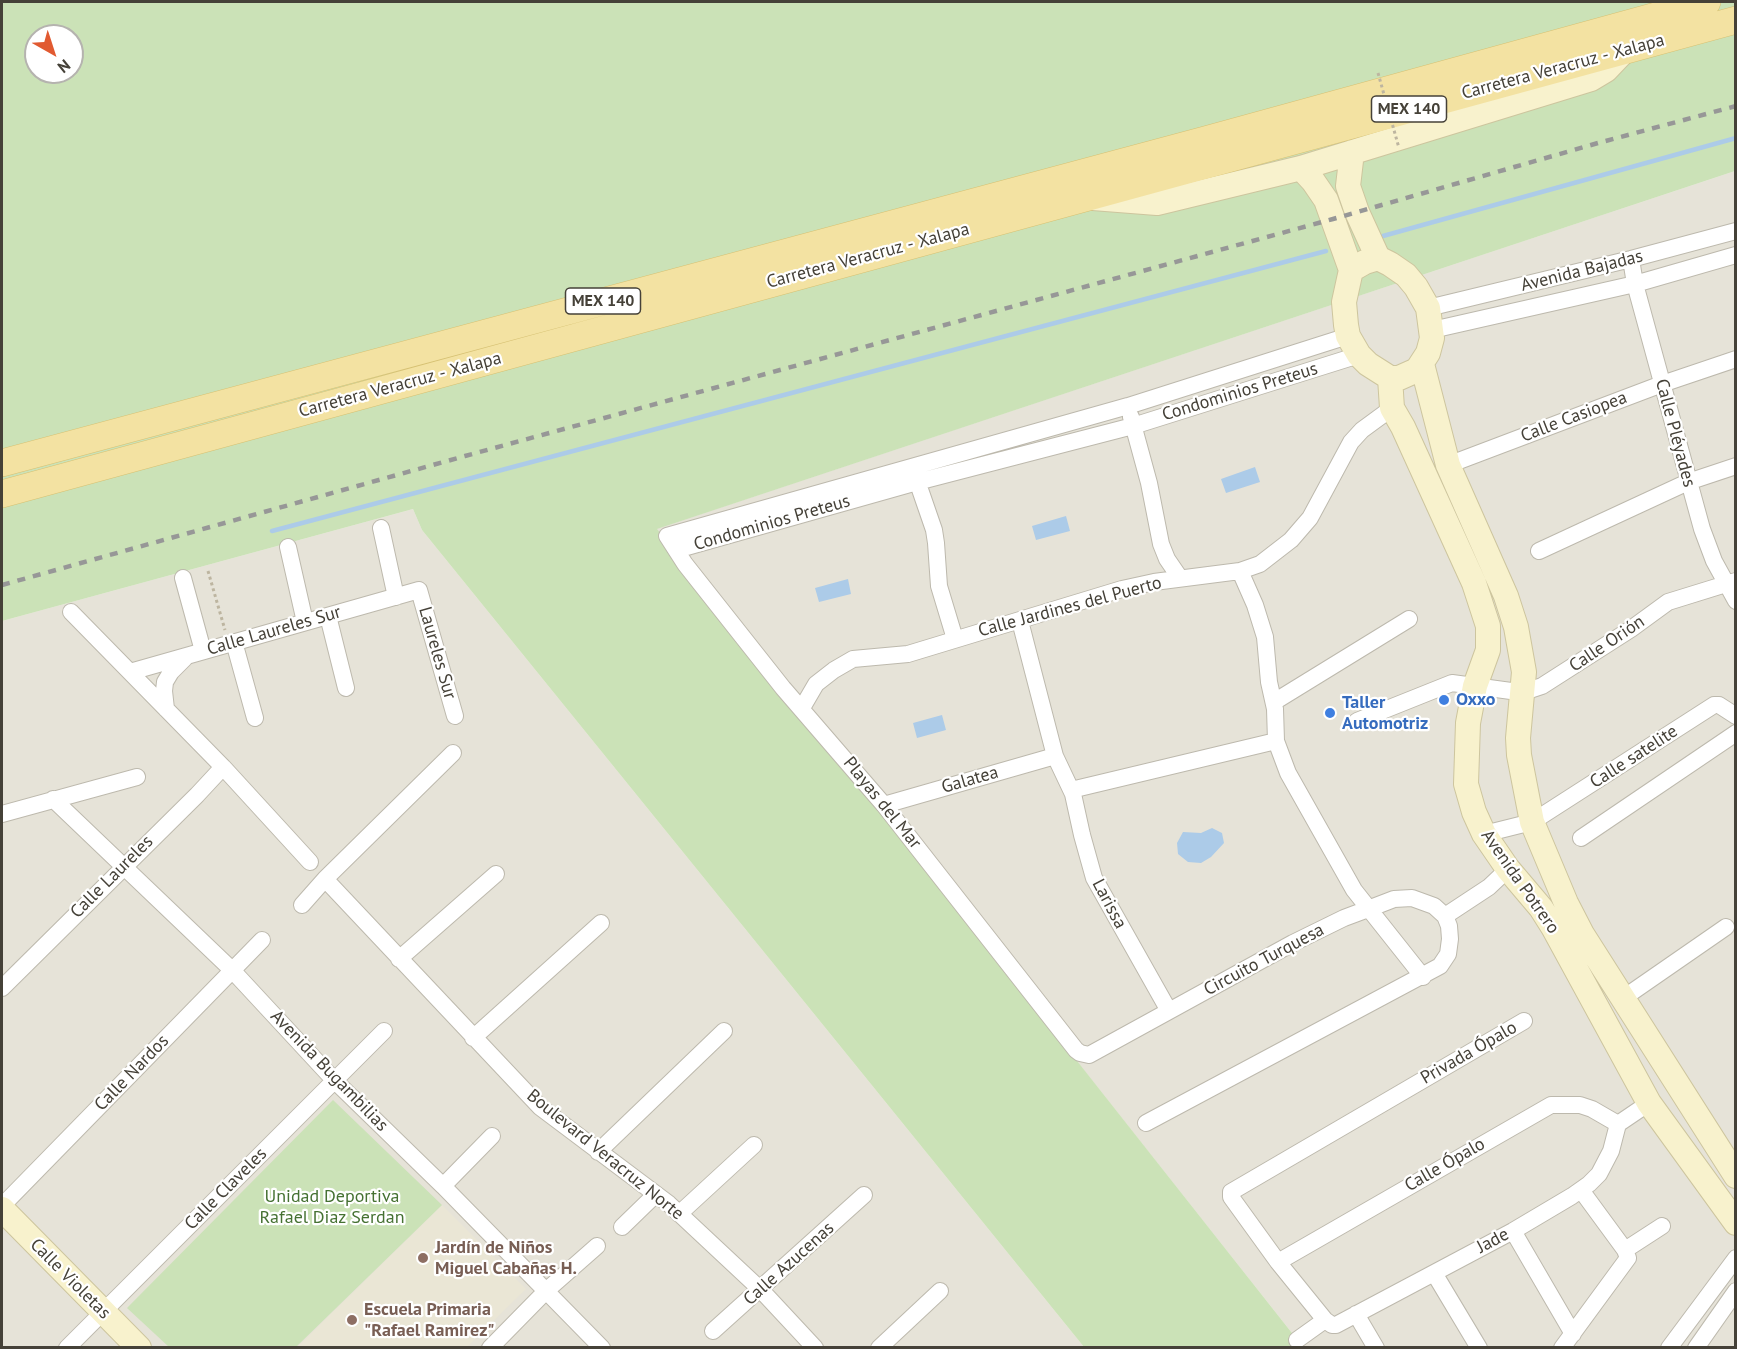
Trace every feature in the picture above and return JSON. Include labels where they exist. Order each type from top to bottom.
[{"type":"main road","name":"Carretera Veracruz - Xalapa","points":[[2,463],[1193,143],[1707,2]]},
{"type":"main road","name":"Carretera Veracruz - Xalapa","points":[[2,494],[1736,20]]},
{"type":"street","points":[[1082,198],[1157,203],[1301,168],[1591,79],[1606,70],[1625,50]]},
{"type":"street","points":[[1301,168],[1326,200],[1351,270],[1344,302],[1354,346],[1368,364],[1390,378],[1400,378],[1411,374],[1422,364],[1430,346],[1430,319],[1421,293],[1407,275],[1378,258],[1348,186],[1352,152]]},
{"type":"street","name":"Avenida Bajadas","points":[[1430,319],[1631,259],[1736,231]]},
{"type":"street","name":"Avenida Bajadas","points":[[1430,319],[1635,284],[1736,255]]},
{"type":"street","points":[[1351,270],[1378,258]]},
{"type":"street","name":"Calle Pléyades","points":[[1631,259],[1635,284],[1688,482],[1708,546],[1731,582],[1736,600]]},
{"type":"street","name":"Condominios Preteus","points":[[1354,346],[1133,426],[917,482],[676,550],[667,537],[912,466],[1354,346]]},
{"type":"street","name":"Calle Casiopea","points":[[1448,465],[1662,384],[1736,359]]},
{"type":"street","name":"Avenida Potrero","points":[[1422,364],[1448,465],[1514,618],[1523,664],[1519,755],[1532,822],[1574,919],[1622,999],[1736,1176]]},
{"type":"street","points":[[1390,378],[1392,408]]},
{"type":"street","points":[[1128,406],[1149,483],[1161,544],[1167,559],[1180,578]]},
{"type":"street","name":"Avenida Potrero","points":[[1392,408],[1473,583],[1488,626],[1488,650],[1475,686],[1468,723],[1466,784],[1474,812],[1484,834],[1553,927],[1649,1103],[1736,1223]]},
{"type":"street","name":"Calle Jardines del Puerto","points":[[802,708],[816,684],[853,659],[908,654],[1122,589],[1180,578],[1240,571],[1260,564],[1291,540],[1310,518],[1323,498],[1341,459],[1362,430],[1392,408]]},
{"type":"street","points":[[912,466],[934,530],[939,586],[955,639]]},
{"type":"street","points":[[1539,551],[1688,482],[1736,466]]},
{"type":"street","points":[[381,528],[396,597]]},
{"type":"street","points":[[288,547],[305,622]]},
{"type":"street","name":"Playas del Mar","points":[[676,550],[783,688],[884,805],[1076,1050],[1087,1055]]},
{"type":"street","points":[[1240,571],[1255,605],[1265,638],[1269,682],[1274,702],[1276,741],[1288,772],[1344,875],[1368,909],[1423,977]]},
{"type":"street","points":[[166,709],[165,682],[171,672],[196,653],[183,578]]},
{"type":"street","name":"Calle Orión","points":[[1357,721],[1444,684],[1459,682],[1522,691],[1542,686],[1668,602],[1731,582]]},
{"type":"street","name":"Calle Laureles Sur","points":[[130,672],[419,590]]},
{"type":"street","name":"Laureles Sur","points":[[419,590],[455,716]]},
{"type":"street","points":[[71,612],[223,766],[310,862]]},
{"type":"street","points":[[328,616],[346,688]]},
{"type":"street","points":[[1274,702],[1409,619]]},
{"type":"street","name":"Larissa","points":[[1020,621],[1055,756],[1071,789],[1094,878],[1169,1011]]},
{"type":"street","points":[[231,643],[255,718]]},
{"type":"street","name":"Calle satelite","points":[[1532,822],[1714,705],[1719,705],[1736,716]]},
{"type":"street","points":[[1581,838],[1736,733]]},
{"type":"street","points":[[1071,789],[1276,741]]},
{"type":"street","points":[[302,905],[325,879],[453,753]]},
{"type":"street","name":"Galatea","points":[[884,805],[1055,756]]},
{"type":"street","name":"Calle Laureles","points":[[2,988],[122,866],[197,795],[223,766]]},
{"type":"street","points":[[2,814],[137,777]]},
{"type":"street","name":"Avenida Bugambilias","points":[[53,799],[232,970],[334,1080],[443,1186],[602,1347]]},
{"type":"street","points":[[1484,834],[1532,822]]},
{"type":"street","points":[[1146,1123],[1440,966],[1448,954],[1450,939],[1445,916],[1489,887],[1508,868]]},
{"type":"street","points":[[399,958],[496,874]]},
{"type":"street","name":"Boulevard Veracruz Norte","points":[[325,879],[540,1107],[656,1194],[679,1214],[761,1290],[815,1347]]},
{"type":"street","name":"Circuito Turquesa","points":[[1087,1055],[1293,943],[1344,918],[1394,899],[1412,898],[1434,906],[1445,916]]},
{"type":"street","points":[[473,1038],[601,923]]},
{"type":"street","points":[[1622,999],[1726,927]]},
{"type":"street","name":"Calle Nardos","points":[[2,1208],[262,940]]},
{"type":"street","name":"Privada Ópalo","points":[[1278,1262],[1231,1197],[1232,1190],[1524,1021]]},
{"type":"street","name":"Calle Claveles","points":[[67,1347],[104,1313],[384,1031]]},
{"type":"street","points":[[597,1152],[724,1031]]},
{"type":"street","points":[[1618,1124],[1649,1103]]},
{"type":"street","name":"Calle Ópalo","points":[[1278,1262],[1551,1105],[1580,1105],[1618,1124]]},
{"type":"street","name":"Jade","points":[[1297,1340],[1330,1323],[1356,1314],[1434,1273],[1513,1231],[1581,1190],[1599,1174],[1607,1161],[1618,1124]]},
{"type":"street","points":[[443,1186],[492,1136]]},
{"type":"street","points":[[679,1214],[754,1145]]},
{"type":"street","points":[[1513,1231],[1568,1341],[1628,1258],[1625,1250],[1581,1190]]},
{"type":"street","points":[[622,1227],[656,1194]]},
{"type":"street","name":"Calle Azucenas","points":[[713,1331],[864,1195]]},
{"type":"street","name":"Calle Violetas","points":[[2,1208],[139,1347]]},
{"type":"street","points":[[1625,1250],[1662,1226]]},
{"type":"street","points":[[490,1347],[547,1290],[597,1246]]},
{"type":"street","points":[[1670,1347],[1736,1258]]},
{"type":"street","points":[[1278,1262],[1330,1323]]},
{"type":"street","points":[[1434,1273],[1479,1347]]},
{"type":"street","points":[[879,1347],[940,1291]]},
{"type":"street","points":[[1698,1347],[1736,1291]]},
{"type":"street","points":[[1356,1314],[1376,1347]]},
{"type":"path","points":[[1378,73],[1399,148]]},
{"type":"path","points":[[208,572],[231,643]]},
{"type":"shaded area","points":[[1735,171],[1735,1347],[1303,1347],[656,529]]},
{"type":"shaded area","points":[[413,509],[422,530],[1084,1347],[2,1348],[2,621]]},
{"type":"shaded area","name":"Jardín de Niños Miguel Cabañas H.","points":[[442,1205],[526,1289],[467,1347],[296,1348]]},
{"type":"green space","points":[[2,2],[1735,2],[1735,171],[657,529],[1303,1347],[1084,1347],[422,530],[413,509],[2,621]]},
{"type":"green space","name":"Unidad Deportiva Rafael Diaz Serdan","points":[[333,1100],[442,1205],[296,1347],[169,1347],[127,1308]]},
{"type":"water","points":[[1255,467],[1260,482],[1226,493],[1221,479]]},
{"type":"water","points":[[1066,516],[1070,531],[1036,540],[1032,526]]},
{"type":"water","points":[[848,579],[851,594],[819,602],[815,588]]},
{"type":"water","points":[[942,715],[946,730],[917,738],[913,723]]},
{"type":"water","points":[[1212,828],[1222,833],[1224,843],[1211,857],[1201,863],[1188,862],[1178,854],[1177,843],[1183,832],[1201,833]]},
{"type":"waterway","points":[[1383,236],[1736,138]]},
{"type":"waterway","points":[[272,531],[1326,251]]},
{"type":"railway","points":[[2,585],[1736,106]]},
{"type":"place","name":"Oxxo","points":[[1444,700]]},
{"type":"place","name":"Taller Automotriz","points":[[1330,713]]},
{"type":"place","name":"Jardín de Niños Miguel Cabañas H.","points":[[423,1258]]},
{"type":"place","name":"Escuela Primaria \"Rafael Ramirez\"","points":[[352,1320]]}]
